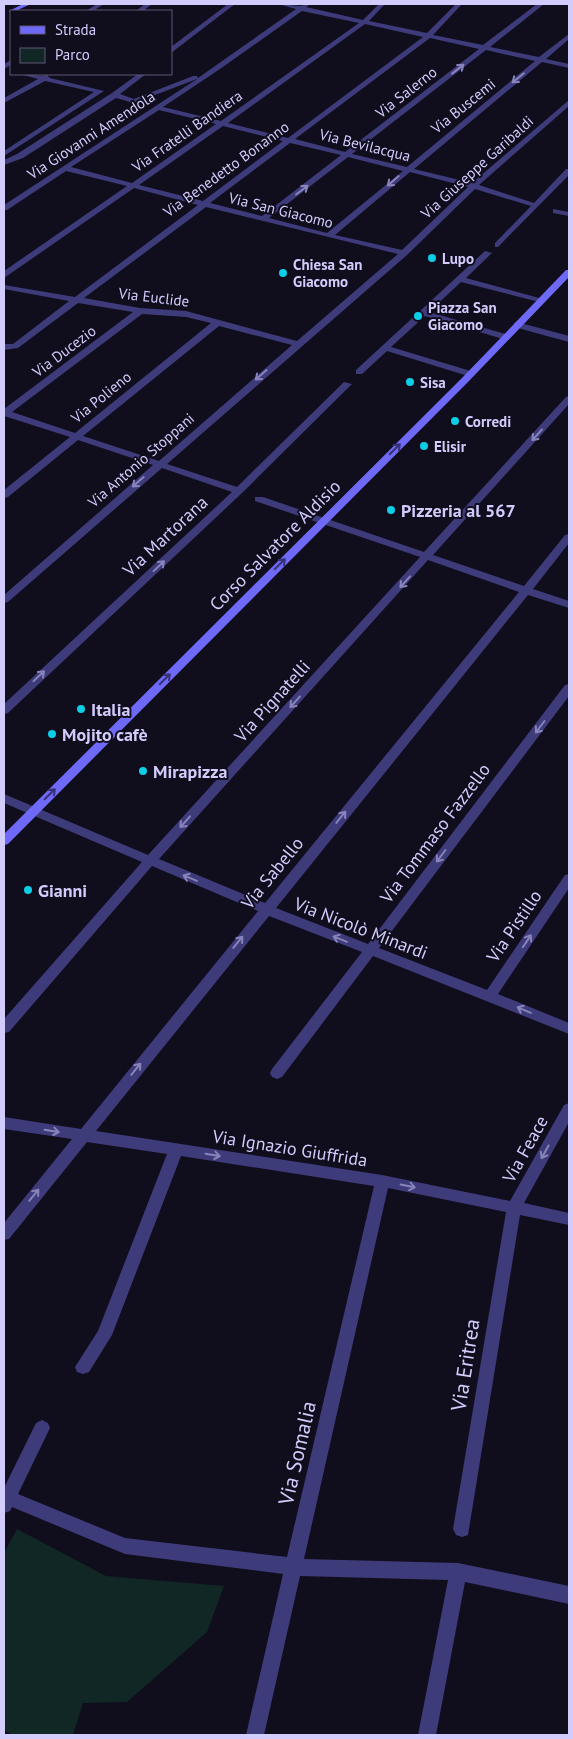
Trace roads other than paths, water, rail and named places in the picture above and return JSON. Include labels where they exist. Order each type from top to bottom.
[{"type":"street","points":[[14,10],[28,4]]},
{"type":"street","points":[[172,50],[232,4]]},
{"type":"street","points":[[281,4],[304,6],[364,22],[569,66]]},
{"type":"street","name":"Via Fratelli Bandiera","points":[[4,275],[223,124],[364,22],[382,4]]},
{"type":"street","name":"Via Benedetto Bonanno","points":[[4,347],[15,346],[428,36],[459,4]]},
{"type":"street","name":"Via Salerno","points":[[263,220],[541,4]]},
{"type":"street","name":"Via Giovanni Amendola","points":[[4,208],[159,108],[304,6]]},
{"type":"street","name":"Via Buscemi","points":[[329,236],[569,36]]},
{"type":"street","name":"Via Giovanni Amendola","points":[[115,95],[134,101],[218,68]]},
{"type":"street","points":[[5,152],[100,92],[27,75]]},
{"type":"street","points":[[4,102],[50,75]]},
{"type":"street","points":[[4,163],[20,156],[115,95],[141,75]]},
{"type":"street","name":"Via Giuseppe Garibaldi","points":[[298,344],[404,253],[474,186],[569,102]]},
{"type":"street","name":"Via Bevilacqua","points":[[159,108],[474,186],[534,205]]},
{"type":"street","name":"Via San Giacomo","points":[[65,168],[263,220],[404,253]]},
{"type":"street","points":[[498,245],[534,205],[569,171]]},
{"type":"street","points":[[556,211],[569,214]]},
{"type":"street","points":[[359,372],[488,253]]},
{"type":"street","name":"Corso Salvatore Aldisio","points":[[4,841],[471,374],[569,272]]},
{"type":"street","points":[[460,279],[540,301]]},
{"type":"street","name":"Via Euclide","points":[[4,287],[140,311],[186,314],[298,344]]},
{"type":"street","name":"Via Ducezio","points":[[4,412],[140,311]]},
{"type":"street","points":[[423,313],[506,337]]},
{"type":"street","name":"Via Polieno","points":[[4,495],[218,322]]},
{"type":"street","points":[[517,325],[569,340]]},
{"type":"street","name":"Via Antonio Stoppani","points":[[4,600],[298,344]]},
{"type":"street","points":[[385,348],[471,374]]},
{"type":"street","name":"Via Martorana","points":[[4,710],[238,492],[347,384]]},
{"type":"street","name":"Via Pignatelli","points":[[4,1028],[149,862],[569,399]]},
{"type":"street","points":[[4,412],[238,492]]},
{"type":"street","points":[[259,499],[569,605]]},
{"type":"street","name":"Via Sabello","points":[[4,1234],[265,909],[528,591],[569,537]]},
{"type":"street","name":"Via Tommaso Fazzello","points":[[277,1073],[569,688]]},
{"type":"street","name":"Via Nicolò Minardi","points":[[4,798],[149,862],[569,1029]]},
{"type":"street","name":"Via Pistillo","points":[[490,996],[569,878]]},
{"type":"street","name":"Via Feace","points":[[514,1207],[569,1109]]},
{"type":"street","name":"Via Ignazio Giuffrida","points":[[4,1123],[382,1181],[569,1219]]},
{"type":"street","points":[[83,1367],[104,1336],[176,1150]]},
{"type":"street","name":"Via Somalia","points":[[255,1735],[382,1181]]},
{"type":"street","name":"Via Eritrea","points":[[462,1529],[514,1207]]},
{"type":"street","points":[[42,1428],[5,1500],[125,1546],[295,1567],[458,1572],[569,1595]]},
{"type":"street","points":[[427,1735],[458,1572]]},
{"type":"place","name":"Lupo","points":[[432,258]]},
{"type":"place","name":"Chiesa San Giacomo","points":[[283,273]]},
{"type":"place","name":"Piazza San Giacomo","points":[[418,316]]},
{"type":"place","name":"Sisa","points":[[410,382]]},
{"type":"place","name":"Corredi","points":[[455,421]]},
{"type":"place","name":"Elisir","points":[[424,446]]},
{"type":"place","name":"Pizzeria al 567","points":[[391,510]]},
{"type":"place","name":"Italia","points":[[81,709]]},
{"type":"place","name":"Mojito cafè","points":[[52,734]]},
{"type":"place","name":"Mirapizza","points":[[143,771]]},
{"type":"place","name":"Gianni","points":[[28,890]]}]
